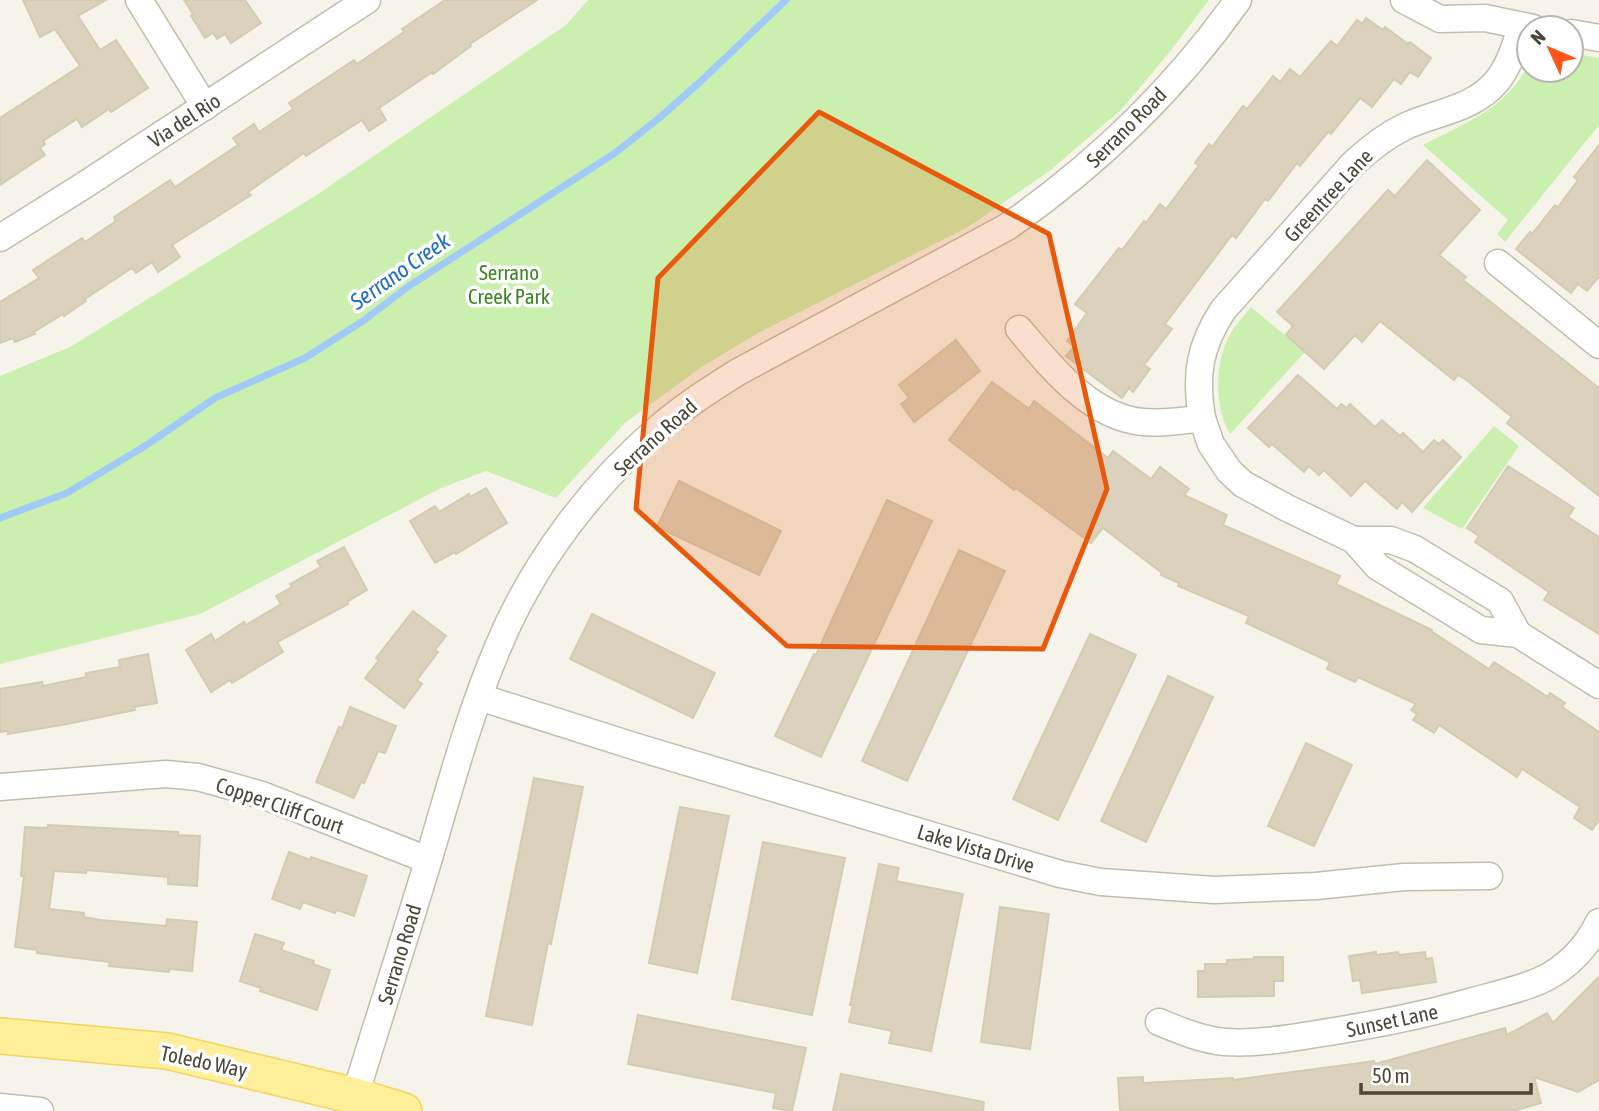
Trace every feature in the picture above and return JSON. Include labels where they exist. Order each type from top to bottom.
[{"type":"main road","name":"Toledo Way","points":[[0,1036],[167,1051],[355,1096],[404,1111]]},
{"type":"street","points":[[139,0],[205,107]]},
{"type":"street","name":"Via del Rio","points":[[0,237],[36,217],[367,0]]},
{"type":"street","name":"Serrano Road","points":[[355,1096],[467,728],[498,645],[531,581],[559,538],[591,497],[660,427],[697,398],[738,372],[1007,227],[1048,198],[1088,167],[1140,116],[1190,63],[1238,0]]},
{"type":"street","points":[[1404,0],[1515,24]]},
{"type":"street","points":[[1463,0],[1485,18]]},
{"type":"street","name":"Greentree Lane","points":[[1515,50],[1492,86],[1471,103],[1407,126],[1370,148],[1223,310],[1202,350],[1198,387],[1202,418],[1214,450],[1229,471],[1243,484],[1354,540],[1391,540],[1415,549],[1500,601],[1518,634],[1599,685]]},
{"type":"street","points":[[1498,262],[1598,342]]},
{"type":"street","points":[[1019,329],[1045,360],[1076,388],[1118,417],[1144,423],[1202,418]]},
{"type":"street","name":"Lake Vista Drive","points":[[479,696],[640,748],[1060,874],[1101,882],[1214,890],[1316,886],[1405,877],[1489,876]]},
{"type":"street","name":"Copper Cliff Court","points":[[0,787],[166,774],[198,777],[262,794],[428,860]]},
{"type":"street","name":"Sunset Lane","points":[[1159,1022],[1191,1035],[1225,1042],[1376,1026],[1417,1017],[1540,980],[1565,965],[1577,954],[1588,942],[1599,922]]},
{"type":"street","points":[[0,1107],[40,1111]]},
{"type":"highlighted area","points":[[819,112],[1049,234],[1107,489],[1043,649],[787,646],[636,509],[658,278]]},
{"type":"green space","name":"Serrano Creek Park","points":[[588,0],[1209,0],[1121,110],[1048,172],[968,227],[758,333],[700,368],[625,423],[556,498],[486,471],[441,488],[200,614],[0,664],[0,376],[70,347],[315,196],[566,25]]},
{"type":"green space","points":[[1585,56],[1599,58],[1599,125],[1505,242],[1497,234],[1508,220],[1423,145],[1483,113],[1516,84],[1585,84]]},
{"type":"green space","points":[[1251,307],[1305,352],[1230,434],[1221,411],[1219,373],[1230,334]]},
{"type":"green space","points":[[1494,426],[1519,446],[1462,529],[1423,508]]},
{"type":"building","points":[[23,0],[106,0],[78,16],[100,50],[116,40],[148,88],[82,127],[77,119],[43,141],[45,144],[40,148],[45,155],[0,185],[0,118],[80,66],[55,29],[40,37]]},
{"type":"building","points":[[184,0],[245,0],[261,23],[231,43],[225,34],[217,39],[213,33],[205,38]]},
{"type":"building","points":[[445,0],[537,0],[470,44],[471,46],[433,74],[379,108],[386,120],[369,131],[362,120],[306,156],[304,153],[248,192],[251,195],[172,245],[180,257],[158,272],[152,262],[136,273],[132,268],[64,316],[63,314],[34,332],[35,334],[15,342],[13,338],[0,343],[0,302],[39,278],[33,270],[82,238],[85,242],[116,221],[114,217],[170,180],[175,187],[238,145],[233,138],[254,124],[259,132],[293,109],[289,103],[354,60],[357,64]]},
{"type":"building","points":[[1366,18],[1383,30],[1385,27],[1408,44],[1410,42],[1431,58],[1418,77],[1410,72],[1401,84],[1394,79],[1372,107],[1360,98],[1300,166],[1297,163],[1268,201],[1265,199],[1236,238],[1232,235],[1165,324],[1172,329],[1144,365],[1150,369],[1133,392],[1129,388],[1122,398],[1066,356],[1074,346],[1067,341],[1087,313],[1075,304],[1119,248],[1122,250],[1160,204],[1166,209],[1199,165],[1195,163],[1209,144],[1212,147],[1243,106],[1247,109],[1273,76],[1280,82],[1290,69],[1300,77],[1331,41],[1337,46],[1357,20],[1362,24]]},
{"type":"building","points":[[1599,145],[1599,277],[1587,291],[1578,284],[1571,293],[1516,249],[1555,205],[1558,207],[1578,180],[1574,177]]},
{"type":"building","points":[[1427,160],[1480,210],[1439,255],[1466,277],[1463,280],[1599,388],[1599,496],[1507,423],[1512,417],[1464,378],[1458,375],[1454,380],[1380,321],[1362,342],[1355,335],[1324,369],[1286,335],[1293,326],[1277,312],[1388,190],[1395,196]]},
{"type":"building","points":[[956,340],[980,371],[914,422],[901,404],[909,398],[899,385]]},
{"type":"building","points":[[1298,375],[1337,409],[1341,404],[1347,408],[1350,404],[1375,427],[1382,420],[1400,436],[1403,433],[1423,452],[1434,440],[1439,444],[1443,440],[1461,457],[1412,512],[1402,502],[1397,509],[1365,481],[1351,496],[1324,470],[1319,475],[1309,466],[1304,472],[1272,444],[1269,447],[1248,428]]},
{"type":"building","points":[[992,382],[1029,409],[1034,401],[1108,458],[1113,451],[1151,479],[1160,467],[1189,489],[1184,495],[1227,515],[1223,525],[1340,576],[1336,584],[1432,630],[1489,669],[1494,662],[1548,697],[1550,693],[1565,703],[1562,707],[1599,732],[1599,820],[1592,830],[1574,818],[1580,807],[1522,769],[1517,777],[1439,725],[1434,733],[1413,720],[1417,714],[1411,710],[1416,704],[1358,677],[1355,682],[1327,669],[1330,662],[1246,623],[1249,616],[1178,586],[1179,583],[1161,575],[1162,573],[1103,528],[1091,543],[1016,488],[1014,490],[949,440]]},
{"type":"building","points":[[1508,466],[1574,508],[1568,517],[1599,537],[1599,634],[1544,600],[1549,592],[1475,542],[1479,536],[1467,528]]},
{"type":"building","points":[[679,481],[781,531],[759,575],[657,527]]},
{"type":"building","points":[[486,488],[507,523],[456,554],[455,552],[435,563],[410,521],[435,506],[439,512],[469,494],[470,497]]},
{"type":"building","points":[[887,500],[932,521],[821,757],[775,736],[814,654],[816,655]]},
{"type":"building","points":[[344,547],[367,590],[347,602],[348,604],[277,642],[283,652],[232,683],[230,680],[211,692],[186,650],[211,634],[215,641],[244,622],[246,625],[281,604],[276,596],[292,587],[290,584],[321,567],[317,561]]},
{"type":"building","points":[[959,550],[1005,571],[907,781],[862,761]]},
{"type":"building","points":[[413,611],[446,636],[435,650],[438,652],[417,680],[422,684],[404,708],[365,678],[379,660],[376,658]]},
{"type":"building","points":[[592,614],[715,673],[693,718],[570,659]]},
{"type":"building","points":[[1090,634],[1136,655],[1058,820],[1013,799]]},
{"type":"building","points":[[148,654],[157,703],[67,724],[8,734],[8,731],[0,732],[0,689],[42,682],[43,686],[86,677],[86,673],[120,667],[119,660]]},
{"type":"building","points":[[1168,676],[1213,697],[1146,842],[1101,821]]},
{"type":"building","points":[[350,707],[396,726],[385,753],[378,751],[354,798],[316,782]]},
{"type":"building","points":[[1306,743],[1352,765],[1314,846],[1268,826]]},
{"type":"building","points":[[534,778],[583,787],[532,1025],[486,1016]]},
{"type":"building","points":[[680,807],[729,816],[697,973],[649,963]]},
{"type":"building","points":[[48,825],[178,832],[178,835],[200,836],[197,886],[168,884],[168,877],[86,870],[86,873],[54,871],[49,909],[84,913],[84,917],[101,920],[166,926],[167,919],[197,922],[192,971],[169,969],[169,972],[109,966],[110,962],[37,953],[37,950],[15,947],[24,876],[21,876],[25,827],[47,828]]},
{"type":"building","points":[[763,842],[845,858],[812,1015],[732,999]]},
{"type":"building","points":[[289,852],[367,876],[354,916],[337,910],[335,913],[303,902],[300,909],[272,899]]},
{"type":"building","points":[[879,864],[899,868],[896,881],[963,894],[931,1051],[889,1043],[892,1031],[849,1022],[853,1005],[850,1005]]},
{"type":"building","points":[[1000,907],[1049,914],[1030,1049],[981,1042]]},
{"type":"building","points":[[255,934],[284,943],[281,950],[314,961],[313,964],[330,970],[317,1010],[260,991],[261,988],[240,981]]},
{"type":"building","points":[[1376,952],[1376,955],[1398,952],[1399,955],[1425,952],[1426,959],[1432,958],[1436,982],[1362,993],[1360,980],[1353,981],[1349,956]]},
{"type":"building","points":[[1283,957],[1283,981],[1274,981],[1274,996],[1198,997],[1198,971],[1205,971],[1205,964],[1227,964],[1227,960]]},
{"type":"building","points":[[1599,977],[1599,1080],[1578,1092],[1534,1077],[1541,1103],[1513,1111],[1120,1111],[1118,1078],[1143,1077],[1143,1083],[1233,1080],[1374,1061],[1375,1064],[1505,1028],[1507,1035],[1547,1013],[1553,1023]]},
{"type":"building","points":[[638,1015],[806,1048],[792,1111],[773,1108],[776,1093],[628,1064]]},
{"type":"building","points":[[841,1074],[984,1102],[983,1111],[833,1111]]},
{"type":"waterway","name":"Serrano Creek","points":[[0,518],[67,493],[145,446],[215,398],[305,358],[363,321],[409,286],[615,153],[700,82],[786,0]]}]
